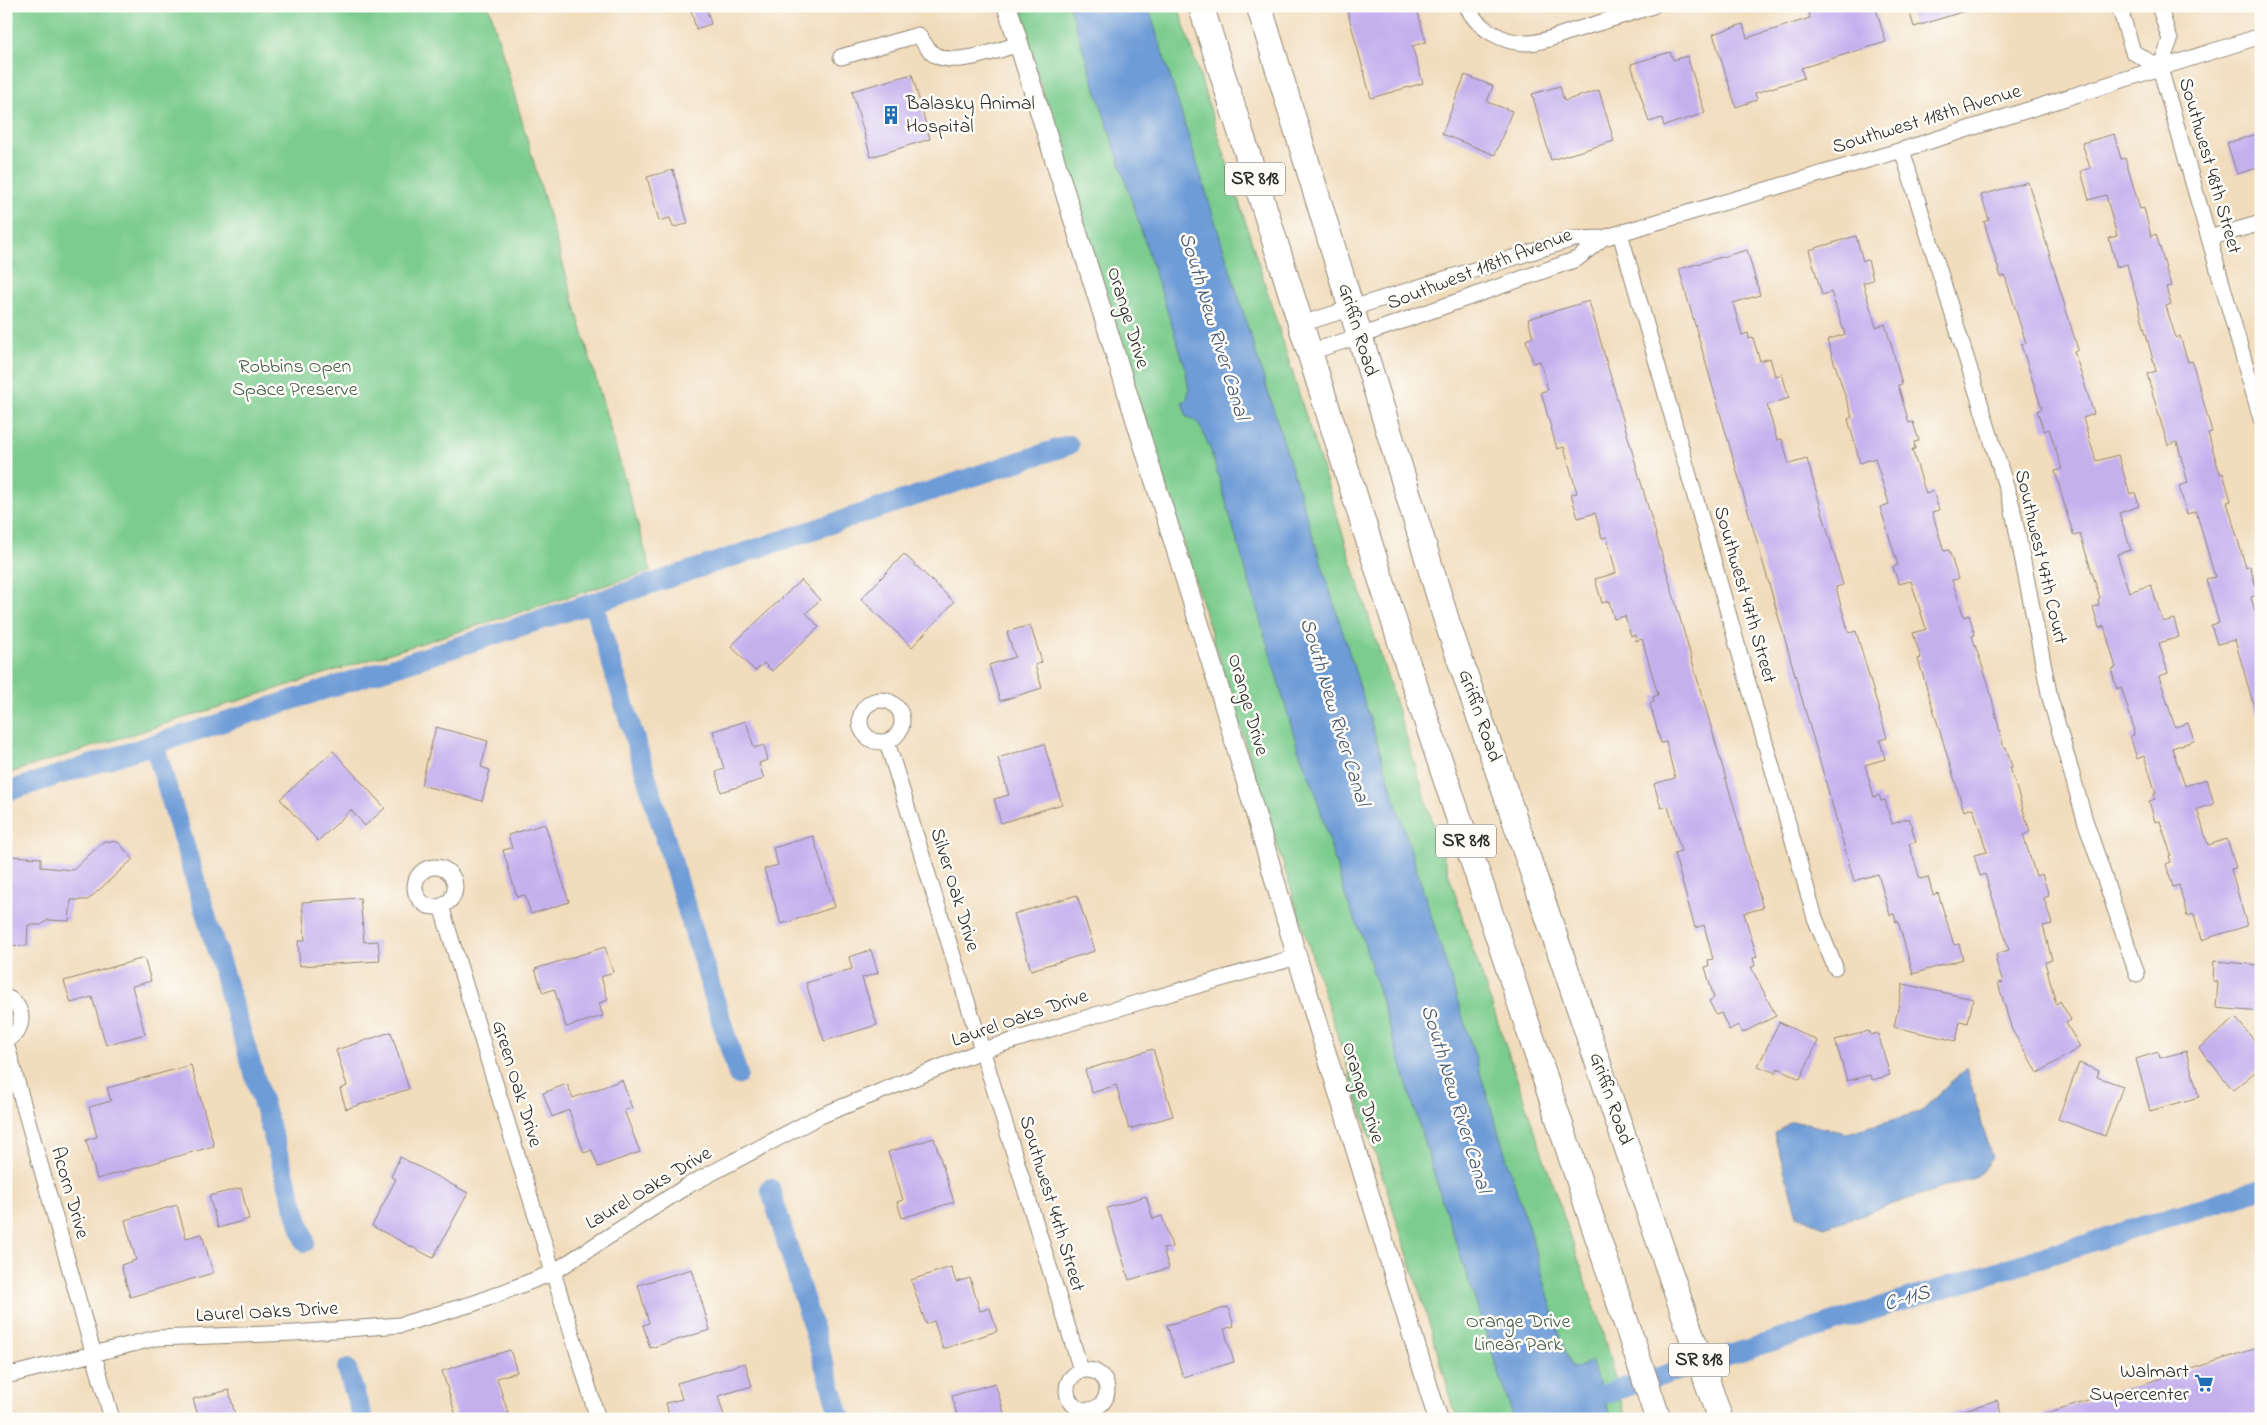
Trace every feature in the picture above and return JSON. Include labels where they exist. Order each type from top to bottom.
[{"type":"main road","name":"SR 818","points":[[1201,6],[1410,672],[1658,1419]]},
{"type":"main road","name":"Griffin Road","points":[[1258,6],[1447,622],[1719,1416]]},
{"type":"street","name":"Orange Drive","points":[[1007,6],[1217,681],[1296,957],[1438,1419]]},
{"type":"street","points":[[1467,6],[1477,21],[1496,36],[1514,42],[1536,42],[1653,6]]},
{"type":"street","name":"Southwest 48th Street","points":[[2119,6],[2133,52],[2160,68]]},
{"type":"street","name":"Southwest 48th Street","points":[[2159,6],[2170,40],[2160,68],[2261,419]]},
{"type":"street","points":[[841,57],[918,35],[935,55],[948,59],[967,58],[1019,44]]},
{"type":"street","name":"Southwest 118th Avenue","points":[[1301,324],[1573,239],[1603,238],[1902,150],[2261,36]]},
{"type":"street","name":"Southwest 47th Court","points":[[1902,150],[2012,506],[2050,698],[2085,820],[2137,974]]},
{"type":"street","points":[[2209,238],[2261,223]]},
{"type":"street","name":"Southwest 47th Street","points":[[1620,233],[1816,918],[1834,967]]},
{"type":"street","name":"Southwest 118th Avenue","points":[[1310,352],[1577,259],[1603,238]]},
{"type":"street","name":"Silver Oak Drive","points":[[887,742],[983,1050]]},
{"type":"street","name":"Green Oak Drive","points":[[441,906],[598,1419]]},
{"type":"street","name":"Laurel Oaks Drive","points":[[6,1376],[156,1338],[294,1333],[400,1325],[475,1303],[552,1273],[687,1186],[820,1116],[983,1050],[1102,1013],[1296,957]]},
{"type":"street","name":"Acorn Drive","points":[[6,997],[15,1002],[22,1016],[18,1031],[6,1042],[112,1419]]},
{"type":"street","name":"Southwest 44th Street","points":[[983,1050],[1081,1370]]},
{"type":"green space","name":"Robbins Open Space Preserve","points":[[6,6],[489,6],[651,571],[6,774]]},
{"type":"green space","name":"Orange Drive Linear Park","points":[[1016,6],[1178,6],[1467,932],[1600,1323],[1626,1419],[1457,1419],[1425,1309],[1303,928]]},
{"type":"water","name":"South New River Canal","points":[[1069,6],[1148,6],[1537,1256],[1565,1353],[1572,1368],[1580,1367],[1591,1361],[1611,1419],[1514,1419],[1441,1197],[1362,936],[1345,896],[1315,791],[1298,749],[1210,448],[1202,429],[1196,421],[1187,417],[1182,402],[1187,400],[1189,390],[1185,366]]},
{"type":"water","points":[[1966,1068],[1992,1158],[1978,1176],[1824,1227],[1797,1215],[1774,1134],[1792,1121],[1847,1133],[1920,1112]]},
{"type":"building","points":[[690,6],[706,6],[711,24],[696,29]]},
{"type":"building","points":[[1346,6],[1416,6],[1426,42],[1412,46],[1423,83],[1371,98]]},
{"type":"building","points":[[1807,6],[1875,6],[1886,42],[1801,68],[1804,78],[1755,93],[1757,100],[1736,107],[1713,34],[1743,24],[1747,38],[1810,18]]},
{"type":"building","points":[[1908,6],[1968,6],[1968,10],[1914,27]]},
{"type":"building","points":[[1670,52],[1673,60],[1687,56],[1705,113],[1664,126],[1662,118],[1649,122],[1631,64]]},
{"type":"building","name":"Balasky Animal Hospital","points":[[912,74],[930,139],[871,157],[852,91]]},
{"type":"building","points":[[1465,75],[1493,86],[1487,102],[1512,111],[1495,155],[1442,134]]},
{"type":"building","points":[[1560,86],[1564,101],[1599,90],[1614,141],[1551,160],[1532,94]]},
{"type":"building","points":[[2261,133],[2261,167],[2237,174],[2227,143]]},
{"type":"building","points":[[2114,134],[2121,159],[2125,158],[2140,209],[2144,208],[2151,236],[2156,234],[2171,286],[2166,287],[2171,304],[2166,306],[2176,338],[2180,336],[2188,362],[2192,361],[2212,432],[2208,433],[2220,474],[2223,473],[2231,501],[2227,502],[2246,568],[2250,566],[2258,595],[2251,597],[2261,632],[2261,713],[2256,714],[2235,640],[2217,644],[2211,625],[2219,623],[2206,579],[2215,577],[2196,511],[2187,514],[2179,486],[2188,483],[2177,442],[2168,445],[2147,374],[2156,371],[2127,264],[2117,267],[2109,238],[2117,236],[2106,195],[2089,200],[2081,171],[2090,168],[2082,143]]},
{"type":"building","points":[[673,170],[688,224],[673,227],[670,218],[659,221],[647,177]]},
{"type":"building","points":[[2028,182],[2078,350],[2074,351],[2094,414],[2083,418],[2096,461],[2118,455],[2130,494],[2135,492],[2139,506],[2119,513],[2131,550],[2117,554],[2129,592],[2151,585],[2163,622],[2174,619],[2179,637],[2159,643],[2168,673],[2159,676],[2175,727],[2188,723],[2194,741],[2172,748],[2185,786],[2207,779],[2214,804],[2197,809],[2208,845],[2227,839],[2236,868],[2231,869],[2247,926],[2201,940],[2194,914],[2187,916],[2179,885],[2173,887],[2166,864],[2171,862],[2169,856],[2171,855],[2160,821],[2155,822],[2149,801],[2155,799],[2154,793],[2156,793],[2144,756],[2137,759],[2130,736],[2134,735],[2133,725],[2121,687],[2117,689],[2111,669],[2116,668],[2104,626],[2099,628],[2093,607],[2099,605],[2098,599],[2100,598],[2080,534],[2074,536],[2067,514],[2055,471],[2062,469],[2049,429],[2044,431],[2037,411],[2042,409],[2021,345],[2026,343],[2005,276],[2001,277],[1984,222],[1989,220],[1981,195]]},
{"type":"building","points":[[1856,236],[1863,261],[1868,260],[1873,280],[1863,283],[1876,327],[1885,324],[1902,384],[1898,385],[1909,423],[1913,422],[1919,441],[1914,442],[1915,449],[1912,449],[1926,494],[1933,491],[1939,510],[1932,512],[1944,551],[1949,550],[1958,579],[1952,580],[1964,617],[1969,615],[1975,635],[1972,636],[1988,683],[2004,748],[2006,747],[2012,767],[2010,767],[2030,832],[2023,835],[2036,876],[2042,874],[2049,896],[2044,898],[2052,924],[2043,926],[2052,960],[2045,962],[2056,1004],[2060,1001],[2071,1020],[2066,1023],[2080,1047],[2038,1073],[2012,1030],[1998,983],[2003,982],[1996,961],[1996,954],[2009,950],[1985,874],[1980,876],[1974,855],[1987,852],[1973,808],[1964,811],[1918,659],[1921,658],[1913,633],[1926,629],[1911,581],[1899,584],[1893,567],[1898,565],[1880,507],[1889,504],[1875,458],[1860,463],[1848,419],[1852,417],[1827,340],[1845,334],[1831,292],[1822,295],[1809,250]]},
{"type":"building","points":[[1747,250],[1760,295],[1733,303],[1742,335],[1748,333],[1749,339],[1753,338],[1760,361],[1770,358],[1775,376],[1782,374],[1789,398],[1767,405],[1777,440],[1782,439],[1789,464],[1807,459],[1843,585],[1836,587],[1841,606],[1849,633],[1856,631],[1887,738],[1880,740],[1885,759],[1865,765],[1874,797],[1879,795],[1881,801],[1885,800],[1892,824],[1909,818],[1916,842],[1909,844],[1920,879],[1928,877],[1933,895],[1938,893],[1954,945],[1959,944],[1963,959],[1913,974],[1898,921],[1896,922],[1894,914],[1890,915],[1878,874],[1854,881],[1679,269]]},
{"type":"building","points":[[1589,301],[1763,908],[1744,913],[1757,957],[1753,958],[1755,966],[1751,967],[1776,1016],[1742,1033],[1738,1025],[1729,1030],[1721,1013],[1716,1015],[1709,1001],[1714,998],[1705,967],[1709,966],[1708,960],[1713,959],[1704,925],[1695,928],[1674,853],[1681,851],[1668,806],[1661,808],[1654,784],[1675,778],[1666,742],[1661,743],[1650,704],[1654,702],[1653,697],[1658,695],[1642,639],[1636,641],[1635,635],[1631,636],[1625,616],[1614,619],[1609,601],[1602,603],[1595,579],[1616,573],[1607,537],[1602,538],[1595,513],[1578,518],[1571,494],[1577,493],[1564,447],[1557,449],[1541,392],[1548,390],[1540,361],[1533,363],[1526,340],[1533,337],[1528,319]]},
{"type":"building","points":[[904,554],[954,602],[912,647],[861,599]]},
{"type":"building","points":[[801,580],[820,600],[806,613],[819,627],[772,671],[764,663],[755,671],[731,646]]},
{"type":"building","points":[[1030,625],[1042,662],[1035,665],[1042,688],[1000,701],[989,665],[1015,657],[1007,632]]},
{"type":"building","points":[[746,721],[754,748],[764,745],[768,760],[759,763],[764,779],[721,792],[716,772],[724,769],[713,731]]},
{"type":"building","points":[[436,727],[488,741],[481,767],[490,770],[482,801],[421,785]]},
{"type":"building","points":[[1044,744],[1062,804],[1001,823],[994,799],[1009,795],[998,758]]},
{"type":"building","points":[[333,751],[385,808],[365,826],[351,810],[318,841],[280,799]]},
{"type":"building","points":[[545,824],[569,902],[531,914],[525,895],[517,897],[503,850],[512,848],[508,835]]},
{"type":"building","points":[[813,836],[835,907],[781,924],[764,869],[778,865],[773,848]]},
{"type":"building","points":[[104,841],[118,842],[133,859],[88,900],[71,900],[69,921],[48,920],[41,925],[28,925],[27,946],[6,945],[10,856],[41,858],[41,867],[73,870]]},
{"type":"building","points":[[1077,895],[1095,951],[1031,970],[1014,914]]},
{"type":"building","points":[[360,898],[364,942],[378,941],[380,961],[300,966],[298,941],[305,940],[302,902]]},
{"type":"building","points":[[605,947],[613,972],[601,977],[608,1000],[599,1003],[603,1016],[566,1027],[554,989],[543,993],[535,969]]},
{"type":"building","points":[[871,950],[878,973],[862,978],[877,1025],[824,1041],[806,983],[852,969],[849,957]]},
{"type":"building","points":[[144,958],[151,981],[132,986],[145,1034],[106,1045],[92,997],[71,1003],[64,981]]},
{"type":"building","points":[[2214,961],[2261,965],[2261,1012],[2216,1008],[2218,982],[2213,981]]},
{"type":"building","points":[[1903,984],[1973,999],[1968,1023],[1960,1021],[1956,1041],[1894,1027]]},
{"type":"building","points":[[2236,1018],[2261,1049],[2261,1067],[2233,1090],[2199,1048]]},
{"type":"building","points":[[1779,1022],[1818,1041],[1800,1079],[1778,1068],[1776,1073],[1758,1066]]},
{"type":"building","points":[[1869,1031],[1870,1035],[1878,1033],[1890,1075],[1872,1080],[1870,1075],[1847,1081],[1835,1040]]},
{"type":"building","points":[[391,1032],[409,1089],[346,1109],[340,1089],[347,1086],[336,1050]]},
{"type":"building","points":[[1153,1049],[1173,1116],[1129,1129],[1116,1085],[1092,1093],[1085,1070]]},
{"type":"building","points":[[2186,1051],[2199,1097],[2150,1111],[2136,1059],[2158,1052],[2160,1058]]},
{"type":"building","points":[[2079,1063],[2099,1071],[2097,1077],[2123,1086],[2105,1136],[2058,1119]]},
{"type":"building","points":[[191,1065],[214,1146],[97,1179],[86,1140],[97,1137],[89,1107],[111,1101],[107,1088]]},
{"type":"building","points":[[622,1080],[632,1108],[624,1110],[640,1152],[598,1167],[592,1150],[584,1153],[569,1110],[552,1117],[543,1093],[567,1084],[573,1098]]},
{"type":"building","points":[[934,1138],[954,1202],[902,1218],[897,1202],[903,1200],[888,1152]]},
{"type":"building","points":[[400,1157],[468,1193],[433,1258],[372,1226],[396,1179],[391,1177]]},
{"type":"building","points":[[241,1188],[249,1219],[218,1228],[209,1196]]},
{"type":"building","points":[[1146,1196],[1153,1219],[1162,1216],[1172,1247],[1163,1249],[1169,1268],[1129,1280],[1107,1208]]},
{"type":"building","points":[[177,1205],[186,1238],[202,1234],[213,1273],[130,1297],[121,1265],[136,1260],[125,1220]]},
{"type":"building","points":[[951,1267],[956,1282],[970,1278],[980,1311],[990,1308],[997,1331],[943,1349],[934,1321],[926,1324],[911,1280]]},
{"type":"building","points":[[692,1269],[710,1330],[650,1348],[643,1325],[649,1323],[638,1285]]},
{"type":"building","points":[[1228,1307],[1234,1326],[1224,1329],[1234,1362],[1183,1377],[1167,1325]]},
{"type":"building","name":"Walmart Supercenter","points":[[2261,1347],[2261,1419],[2044,1419],[2043,1415]]},
{"type":"building","points":[[510,1350],[517,1372],[497,1378],[510,1419],[457,1419],[442,1371]]},
{"type":"building","points":[[745,1363],[752,1386],[718,1396],[725,1419],[670,1419],[666,1403],[682,1399],[677,1383]]},
{"type":"building","points":[[995,1383],[1005,1416],[994,1419],[958,1419],[952,1396]]},
{"type":"building","points":[[229,1390],[236,1419],[199,1419],[193,1399]]},
{"type":"building","points":[[1997,1400],[2003,1419],[1949,1419],[1949,1415]]},
{"type":"waterway","points":[[738,1075],[593,603],[1069,445]]},
{"type":"waterway","points":[[6,792],[593,603]]},
{"type":"waterway","points":[[154,744],[305,1242]]},
{"type":"waterway","points":[[770,1188],[841,1419]]},
{"type":"waterway","name":"C-11S","points":[[1578,1402],[2261,1189]]},
{"type":"waterway","points":[[347,1369],[363,1419]]},
{"type":"place","name":"Balasky Animal Hospital","points":[[891,115]]},
{"type":"place","name":"Walmart Supercenter","points":[[2204,1383]]}]
